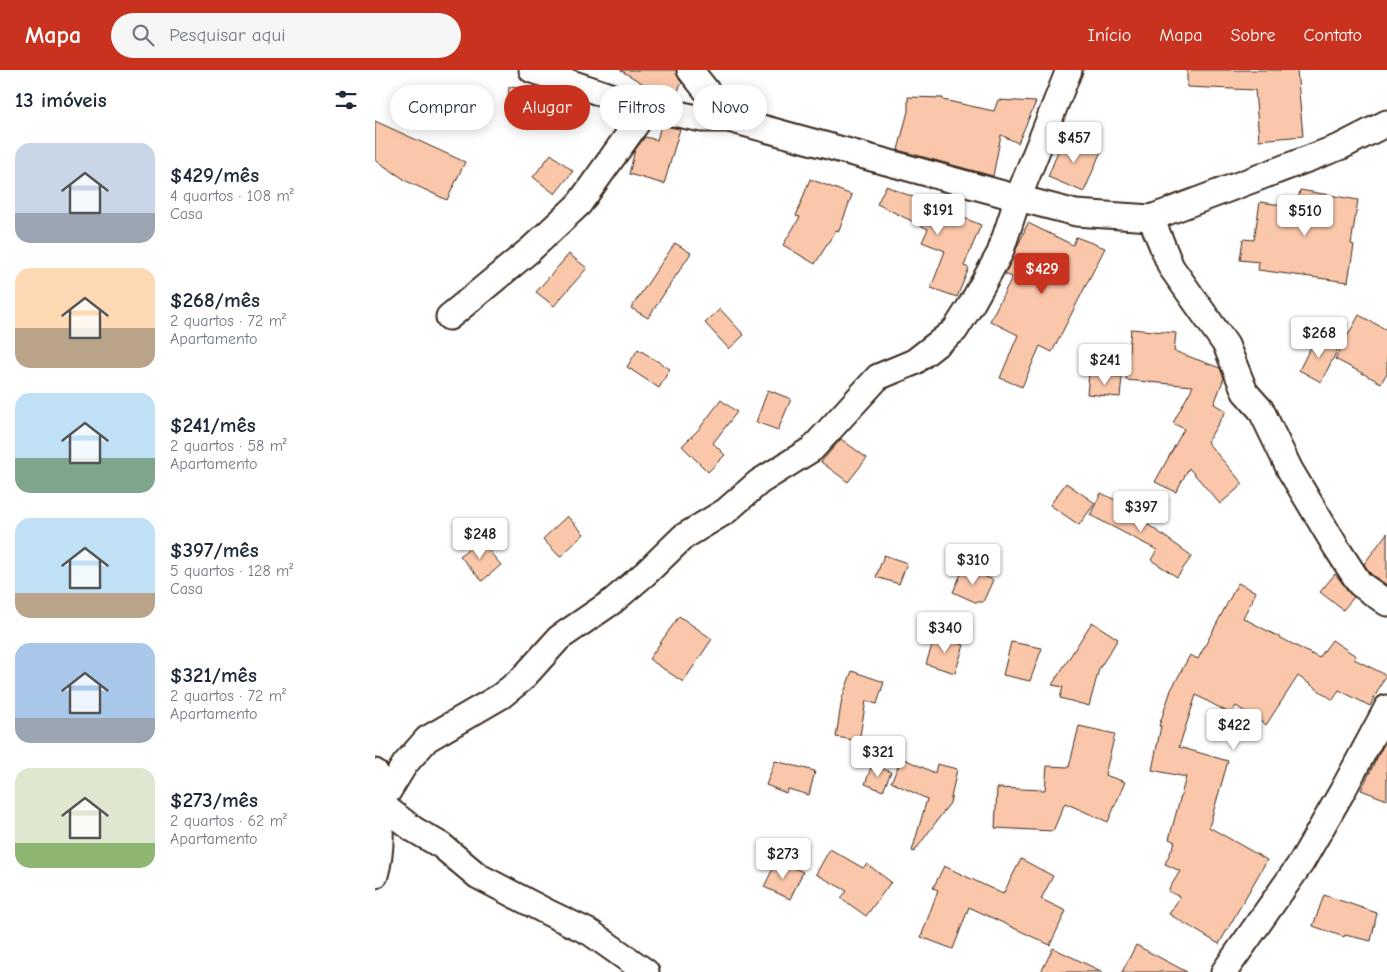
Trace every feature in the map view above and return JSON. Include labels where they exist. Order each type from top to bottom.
[{"type":"street","points":[[533,70],[600,93]]},
{"type":"street","points":[[690,70],[702,85]]},
{"type":"street","points":[[378,802],[389,790],[405,764],[427,739],[501,696],[522,680],[559,638],[613,601],[647,572],[683,536],[726,511],[759,482],[812,449],[878,377],[915,362],[955,330],[1000,253],[1018,198],[1069,70]]},
{"type":"street","points":[[767,129],[1076,212],[1151,218],[1342,146],[1387,123]]},
{"type":"street","points":[[449,317],[530,250],[579,204],[632,130]]},
{"type":"street","points":[[1151,218],[1171,267],[1226,345],[1245,392],[1261,410],[1290,470],[1336,547],[1360,584],[1387,603]]},
{"type":"street","points":[[1224,972],[1301,864],[1387,708]]},
{"type":"street","points":[[375,772],[380,858],[375,875]]},
{"type":"street","points":[[378,802],[413,829],[442,846],[478,876],[542,910],[591,933],[646,972]]},
{"type":"building","points":[[620,70],[676,70],[682,83],[681,85],[645,85]]},
{"type":"building","points":[[1187,70],[1297,70],[1303,136],[1259,140],[1255,90],[1187,87]]},
{"type":"building","points":[[908,97],[943,98],[943,100],[994,111],[998,100],[1036,102],[1018,143],[1001,135],[993,176],[898,150],[908,111]]},
{"type":"building","points":[[375,121],[390,128],[390,130],[395,130],[465,162],[447,200],[404,180],[375,160]]},
{"type":"building","points":[[660,130],[680,130],[664,184],[629,174],[635,150],[645,137],[657,140]]},
{"type":"building","points":[[1064,136],[1101,151],[1084,192],[1048,177]]},
{"type":"building","points":[[551,154],[573,171],[555,194],[533,177]]},
{"type":"building","points":[[810,179],[852,195],[839,231],[836,230],[815,264],[783,245],[800,217],[796,216]]},
{"type":"building","points":[[886,186],[981,225],[964,266],[969,268],[957,297],[931,288],[945,251],[922,242],[928,229],[877,204]]},
{"type":"building","points":[[1300,190],[1358,200],[1351,244],[1354,245],[1348,282],[1258,270],[1259,262],[1240,260],[1243,239],[1254,240],[1260,202],[1297,207]]},
{"type":"building","points":[[1028,223],[1073,245],[1076,237],[1105,248],[1052,352],[1040,346],[1022,387],[1000,378],[1018,335],[990,321],[1012,277],[1005,274]]},
{"type":"building","points":[[675,243],[691,253],[648,318],[631,308]]},
{"type":"building","points":[[569,254],[587,268],[554,306],[536,292]]},
{"type":"building","points":[[720,309],[744,335],[729,349],[705,323]]},
{"type":"building","points":[[1359,315],[1387,330],[1387,373],[1381,383],[1335,359]]},
{"type":"building","points":[[1131,329],[1176,333],[1174,351],[1220,368],[1224,378],[1214,404],[1226,411],[1207,442],[1243,484],[1220,504],[1189,468],[1176,492],[1155,482],[1184,429],[1173,423],[1193,386],[1126,380]]},
{"type":"building","points":[[1317,335],[1339,347],[1321,382],[1299,370]]},
{"type":"building","points":[[638,349],[670,369],[659,388],[627,367]]},
{"type":"building","points":[[1089,374],[1122,377],[1120,397],[1087,394]]},
{"type":"building","points":[[768,390],[791,399],[778,430],[756,422]]},
{"type":"building","points":[[721,400],[737,412],[713,443],[725,455],[708,472],[682,446],[699,429]]},
{"type":"building","points":[[841,439],[867,458],[848,482],[821,462]]},
{"type":"building","points":[[1066,483],[1095,503],[1079,525],[1050,505]]},
{"type":"building","points":[[1101,493],[1146,515],[1143,521],[1192,556],[1177,577],[1151,560],[1157,550],[1090,515]]},
{"type":"building","points":[[567,516],[584,534],[560,557],[543,539]]},
{"type":"building","points":[[1387,533],[1387,585],[1371,574],[1364,564]]},
{"type":"building","points":[[479,539],[501,565],[482,581],[460,556]]},
{"type":"building","points":[[884,555],[907,563],[899,584],[876,577]]},
{"type":"building","points":[[964,567],[993,580],[983,602],[975,602],[953,592]]},
{"type":"building","points":[[1335,574],[1354,597],[1343,610],[1320,592]]},
{"type":"building","points":[[1238,583],[1256,592],[1243,618],[1319,658],[1332,640],[1356,656],[1354,659],[1386,675],[1370,706],[1339,690],[1333,700],[1298,676],[1266,725],[1236,706],[1231,714],[1196,695],[1179,747],[1228,761],[1209,827],[1267,860],[1219,944],[1169,914],[1180,897],[1168,891],[1180,871],[1165,864],[1175,842],[1169,839],[1186,777],[1152,770],[1161,726],[1159,726],[1171,690],[1190,655],[1198,659]]},
{"type":"building","points":[[679,616],[712,639],[683,682],[649,659]]},
{"type":"building","points":[[1092,622],[1118,639],[1099,669],[1089,706],[1060,698],[1063,687],[1052,685]]},
{"type":"building","points":[[935,636],[964,645],[955,673],[926,664]]},
{"type":"building","points":[[1011,642],[1042,648],[1030,681],[1003,675]]},
{"type":"building","points":[[852,671],[884,682],[877,704],[866,701],[859,741],[836,737],[842,698]]},
{"type":"building","points":[[1079,726],[1115,734],[1105,775],[1125,782],[1108,822],[1065,803],[1053,831],[995,828],[997,788],[1045,790],[1047,766],[1069,767]]},
{"type":"building","points":[[1387,738],[1387,800],[1361,790]]},
{"type":"building","points":[[902,758],[935,773],[937,764],[957,769],[950,803],[914,852],[912,851],[927,799],[891,782]]},
{"type":"building","points":[[775,761],[815,771],[809,795],[788,789],[786,793],[766,785]]},
{"type":"building","points":[[872,765],[891,772],[883,791],[865,784]]},
{"type":"building","points":[[830,849],[863,868],[867,864],[891,882],[866,916],[841,898],[847,891],[816,874]]},
{"type":"building","points":[[1021,859],[1053,876],[1041,899],[1066,911],[1050,945],[969,907],[953,949],[921,937],[938,890],[933,888],[944,866],[1003,894]]},
{"type":"building","points":[[777,860],[803,872],[790,899],[764,887]]},
{"type":"building","points":[[1324,895],[1377,913],[1371,941],[1345,935],[1344,937],[1313,926]]},
{"type":"building","points":[[1136,945],[1187,972],[1122,972]]},
{"type":"building","points":[[1053,948],[1103,972],[1041,972]]}]
